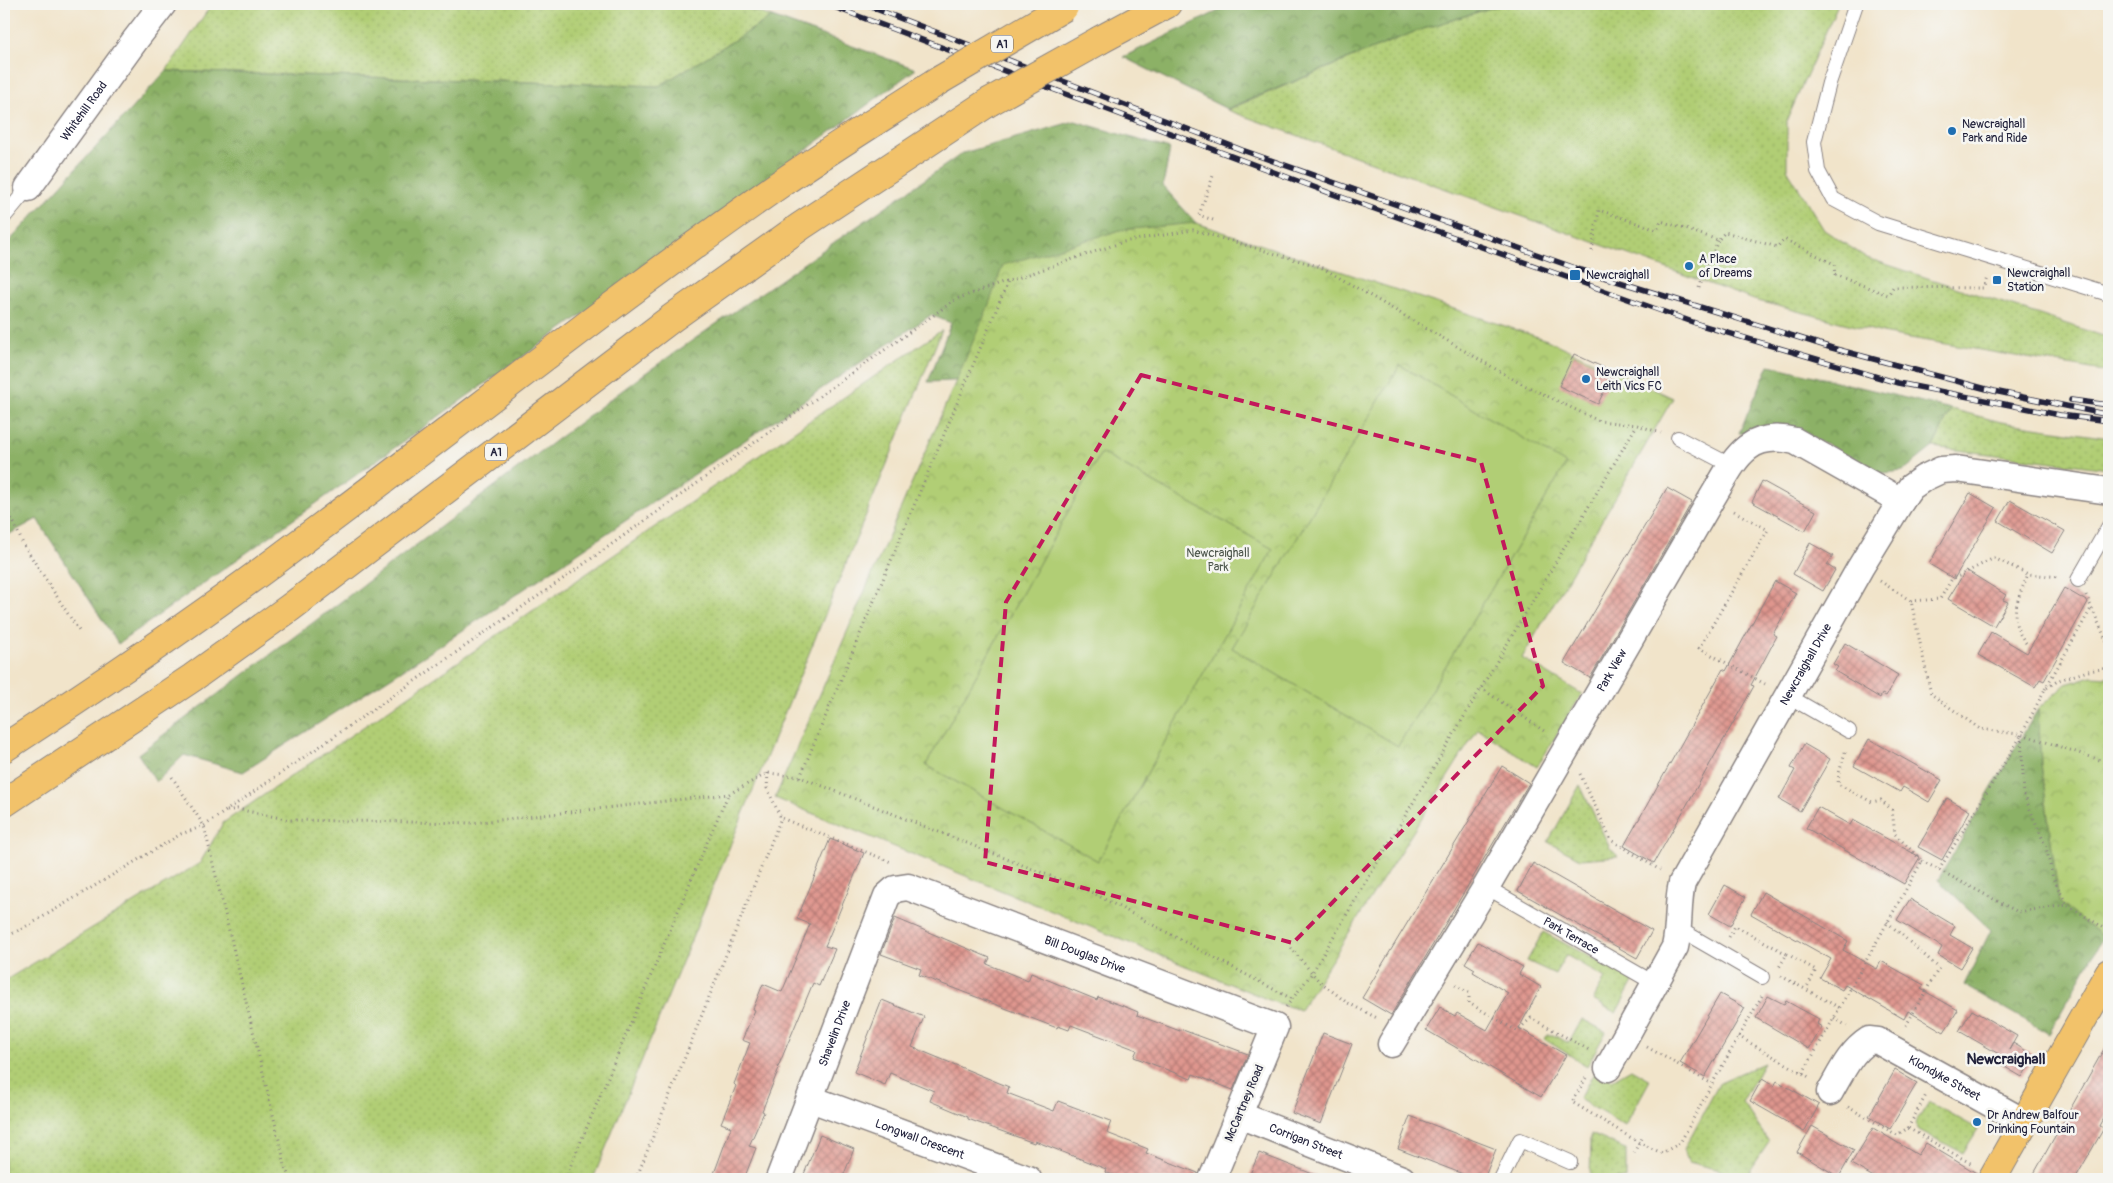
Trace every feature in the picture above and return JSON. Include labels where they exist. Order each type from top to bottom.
[{"type":"main road","name":"A1","points":[[4,804],[192,678],[291,607],[664,324],[801,226],[988,102],[1167,4]]},
{"type":"main road","name":"A1","points":[[4,748],[165,640],[291,549],[628,294],[780,184],[940,80],[1068,5]]},
{"type":"main road","points":[[1993,1178],[2109,973]]},
{"type":"street","name":"Whitehill Road","points":[[28,188],[163,4]]},
{"type":"street","name":"Park View","points":[[1396,1037],[1486,887],[1712,498],[1743,450],[1759,440],[1780,438],[1795,441],[1901,502]]},
{"type":"street","name":"Newcraighall Drive","points":[[1606,1062],[1629,1030],[1675,947],[1679,929],[1678,899],[1682,883],[1860,568],[1911,487],[1941,470],[1956,469],[2109,491]]},
{"type":"street","name":"Bill Douglas Drive","points":[[895,889],[908,887],[1275,1027]]},
{"type":"street","name":"Shavelin Drive","points":[[779,1179],[887,896],[895,889]]},
{"type":"street","name":"McCartney Road","points":[[1212,1179],[1275,1027]]},
{"type":"street","name":"Klondyke Street","points":[[1830,1092],[1853,1053],[1869,1040],[1878,1041],[2024,1122]]},
{"type":"street","name":"Longwall Crescent","points":[[811,1099],[1028,1179]]},
{"type":"street","name":"Corrigan Street","points":[[1240,1115],[1402,1179]]},
{"type":"lane","points":[[1856,4],[1829,83],[1814,142],[1818,170],[1833,199],[1878,223],[2109,294]]},
{"type":"lane","name":"Whitehill Road","points":[[4,217],[28,188]]},
{"type":"lane","points":[[1678,438],[1732,466]]},
{"type":"lane","points":[[2078,580],[2109,526]]},
{"type":"lane","points":[[1788,696],[1849,731]]},
{"type":"lane","name":"Park Terrace","points":[[1486,887],[1654,984]]},
{"type":"lane","points":[[1679,929],[1762,977]]},
{"type":"lane","points":[[1501,1179],[1520,1140],[1570,1162]]},
{"type":"path","points":[[1213,176],[1199,215],[1213,220]]},
{"type":"path","points":[[1592,251],[1599,210],[1657,230],[1661,221],[1718,240]]},
{"type":"path","points":[[4,938],[36,921],[181,834],[204,826],[560,581],[956,299],[1122,242],[1193,230],[1322,267],[1518,382],[1599,421],[1636,425],[1678,438]]},
{"type":"path","points":[[1699,288],[1718,240],[1725,232],[1777,247],[1784,239],[1834,264],[1835,275],[1888,295],[1894,287],[1983,288],[1994,260]]},
{"type":"path","points":[[800,777],[1008,281]]},
{"type":"path","points":[[1275,1027],[1284,1009],[1312,973],[1636,425]]},
{"type":"path","points":[[1712,498],[1768,530],[1699,648],[1788,696]]},
{"type":"path","points":[[4,500],[23,544],[81,634]]},
{"type":"path","points":[[1860,568],[1911,601],[1940,600],[1953,577],[1959,576],[1994,558],[2028,574],[2078,580],[2109,647]]},
{"type":"path","points":[[2026,643],[2018,633],[2014,610],[2028,574]]},
{"type":"path","points":[[1911,601],[1931,694],[1980,729],[2021,736],[2109,763]]},
{"type":"path","points":[[1939,870],[2021,736],[2045,689],[2092,607]]},
{"type":"path","points":[[2045,689],[2059,680],[2088,671],[2109,668]]},
{"type":"path","points":[[1481,688],[1567,747],[1611,840],[1682,883]]},
{"type":"path","points":[[1849,731],[1838,784],[1872,802],[1881,800],[1892,810],[1895,834],[1922,861],[2018,912],[2067,905]]},
{"type":"path","points":[[2021,736],[2024,795],[2046,847],[2053,878],[2067,905],[2109,931]]},
{"type":"path","points":[[224,812],[237,809],[290,820],[472,823],[729,794],[768,773],[800,777],[1093,894],[1292,999]]},
{"type":"path","points":[[768,773],[766,788],[781,818],[891,862],[895,889]]},
{"type":"path","points":[[172,777],[204,826],[290,1179]]},
{"type":"path","points":[[565,1179],[729,794]]},
{"type":"path","points":[[636,1179],[781,818]]},
{"type":"path","points":[[1803,1073],[1922,861]]},
{"type":"path","points":[[1887,922],[1939,968],[1892,1049]]},
{"type":"path","points":[[1719,953],[1735,926],[1816,970],[1806,989]]},
{"type":"path","points":[[1291,948],[1312,973],[1346,1002],[1396,1037]]},
{"type":"path","points":[[1435,972],[1469,993],[1469,1003],[1517,1031],[1531,1018],[1606,1062],[1572,1102],[1638,1142],[1662,1153],[1680,1143],[1738,1036],[1787,954]]},
{"type":"path","points":[[1762,977],[1775,973],[1840,1008]]},
{"type":"path","points":[[1629,1030],[1650,1050],[1712,1084]]},
{"type":"path","points":[[1738,1036],[1803,1073],[1848,1107],[1897,1135],[1908,1128],[1938,1074]]},
{"type":"path","points":[[1908,1128],[1993,1178]]},
{"type":"path","points":[[1634,1153],[1642,1136]]},
{"type":"highlighted area","points":[[1141,375],[1481,462],[1543,686],[1293,943],[985,862],[1006,602]]},
{"type":"green space","points":[[212,4],[734,4],[772,17],[660,86],[166,71]]},
{"type":"green space","points":[[1233,4],[1503,4],[1414,32],[1227,109],[1123,57]]},
{"type":"green space","points":[[1503,4],[1838,4],[1787,120],[1787,169],[1824,230],[1867,258],[2109,338],[2109,372],[1887,334],[1754,300],[1227,110],[1413,32]]},
{"type":"green space","points":[[772,17],[916,69],[607,297],[118,644],[37,519],[4,537],[4,247],[166,71],[659,86]]},
{"type":"green space","points":[[1075,121],[1170,149],[1163,186],[1196,223],[1427,304],[976,380],[928,382],[951,323],[931,315],[441,645],[243,772],[184,755],[156,782],[138,754],[644,374],[963,153]]},
{"type":"green space","name":"Newcraighall Park","points":[[1196,223],[1547,340],[1673,398],[1522,658],[1582,694],[1537,767],[1478,729],[1300,1010],[1274,1002],[775,798],[988,307],[1003,265],[1121,230]]},
{"type":"green space","points":[[942,330],[593,1179],[4,1179],[4,981],[200,863],[223,823]]},
{"type":"green space","points":[[1400,365],[1566,464],[1398,746],[1232,648]]},
{"type":"green space","points":[[1769,365],[1951,409],[1933,447],[1903,471],[1874,474],[1825,443],[1739,433]]},
{"type":"green space","points":[[1951,409],[2001,422],[2109,438],[2109,469],[1933,447]]},
{"type":"green space","points":[[1101,453],[1273,549],[1098,861],[926,765]]},
{"type":"green space","points":[[2092,676],[2109,677],[2109,926],[2103,937],[2059,902],[2041,763],[2038,709],[2066,684]]},
{"type":"green space","points":[[2038,709],[2041,763],[2059,902],[2103,937],[2049,1034],[1964,985],[1991,930],[1938,880]]},
{"type":"green space","points":[[1580,785],[1610,848],[1618,856],[1580,859],[1548,842]]},
{"type":"green space","points":[[1543,932],[1634,980],[1616,1013],[1593,1000],[1605,978],[1566,955],[1555,974],[1527,961]]},
{"type":"green space","points":[[1582,1019],[1606,1032],[1587,1066],[1544,1039],[1548,1035],[1553,1035],[1569,1043]]},
{"type":"green space","points":[[1764,1063],[1742,1102],[1769,1142],[1746,1177],[1688,1162],[1684,1149],[1720,1082]]},
{"type":"green space","points":[[1631,1069],[1650,1080],[1625,1126],[1579,1099],[1595,1071],[1612,1080]]},
{"type":"green space","points":[[1929,1102],[1978,1129],[1963,1153],[1919,1130],[1915,1124]]},
{"type":"green space","points":[[1591,1134],[1626,1149],[1626,1179],[1590,1179]]},
{"type":"building","name":"Newcraighall Leith Vics FC","points":[[1574,354],[1613,372],[1598,404],[1559,386]]},
{"type":"building","points":[[1762,481],[1816,511],[1805,531],[1752,502]]},
{"type":"building","points":[[1667,488],[1692,502],[1590,678],[1564,663]]},
{"type":"building","points":[[1970,493],[1996,508],[1954,579],[1929,564]]},
{"type":"building","points":[[2010,500],[2065,531],[2052,553],[1998,521]]},
{"type":"building","points":[[1810,543],[1833,556],[1827,565],[1835,570],[1823,591],[1793,574]]},
{"type":"building","points":[[1966,570],[2006,595],[2003,600],[2008,602],[1994,626],[1948,599]]},
{"type":"building","points":[[1775,581],[1796,593],[1773,634],[1777,636],[1751,685],[1754,686],[1654,863],[1624,846],[1723,669],[1726,671]]},
{"type":"building","points":[[2064,588],[2088,602],[2044,681],[2040,679],[2035,687],[1978,655],[1991,632],[2027,653]]},
{"type":"building","points":[[1845,643],[1898,675],[1886,696],[1882,694],[1880,698],[1835,671],[1838,667],[1833,664]]},
{"type":"building","points":[[1869,739],[1942,780],[1929,802],[1903,787],[1900,792],[1854,766]]},
{"type":"building","points":[[1804,744],[1830,759],[1800,811],[1779,799],[1795,770],[1791,768]]},
{"type":"building","points":[[1502,766],[1529,783],[1391,1015],[1362,998]]},
{"type":"building","points":[[1947,798],[1970,811],[1942,860],[1918,847]]},
{"type":"building","points":[[1818,807],[1850,825],[1853,820],[1920,857],[1904,884],[1806,828]]},
{"type":"building","points":[[830,839],[864,853],[825,946],[835,949],[819,986],[813,983],[778,1067],[762,1111],[764,1112],[749,1146],[756,1148],[744,1179],[712,1179],[731,1127],[721,1123],[750,1043],[742,1040],[755,1010],[753,1009],[763,984],[782,992],[810,924],[797,919]]},
{"type":"building","points":[[1533,863],[1652,931],[1637,958],[1518,891]]},
{"type":"building","points":[[1725,885],[1746,897],[1730,926],[1709,914]]},
{"type":"building","points":[[1763,892],[1848,941],[1843,950],[1877,969],[1881,961],[1924,985],[1921,989],[1958,1010],[1944,1032],[1908,1011],[1904,1019],[1845,985],[1842,990],[1820,978],[1831,959],[1751,914]]},
{"type":"building","points":[[1910,899],[1955,926],[1950,935],[1972,948],[1960,968],[1938,955],[1942,947],[1897,920]]},
{"type":"building","points":[[895,918],[990,958],[987,964],[1028,981],[1031,973],[1097,1000],[1098,997],[1126,1007],[1138,1012],[1137,1015],[1248,1054],[1233,1090],[1193,1074],[1191,1079],[1134,1057],[1137,1050],[1071,1025],[1069,1030],[1058,1026],[1057,1028],[919,975],[921,969],[881,954]]},
{"type":"building","points":[[1478,942],[1523,967],[1519,974],[1541,987],[1519,1028],[1566,1055],[1541,1097],[1426,1030],[1440,1007],[1455,1016],[1457,1013],[1487,1030],[1508,993],[1473,972],[1475,969],[1465,963]]},
{"type":"building","points":[[1720,994],[1745,1008],[1705,1077],[1680,1063]]},
{"type":"building","points":[[1768,996],[1784,1004],[1786,1001],[1819,1019],[1817,1024],[1822,1027],[1809,1049],[1756,1018]]},
{"type":"building","points":[[882,1000],[924,1017],[912,1047],[1009,1087],[1007,1093],[1054,1111],[1058,1101],[1111,1121],[1107,1133],[1148,1149],[1146,1153],[1198,1173],[1197,1179],[1124,1179],[1105,1172],[1106,1169],[1035,1141],[1034,1143],[968,1119],[968,1117],[930,1101],[934,1091],[890,1073],[885,1085],[854,1072]]},
{"type":"building","points":[[1972,1010],[2017,1036],[2013,1043],[2035,1056],[2022,1077],[2000,1064],[2004,1057],[1959,1031]]},
{"type":"building","points":[[1323,1033],[1352,1044],[1321,1124],[1292,1113]]},
{"type":"building","points":[[2109,1040],[2109,1109],[2100,1126],[2104,1128],[2075,1179],[2031,1179]]},
{"type":"building","points":[[1895,1070],[1917,1083],[1890,1129],[1869,1116]]},
{"type":"building","points":[[1762,1079],[1774,1086],[1777,1081],[1819,1105],[1804,1132],[1750,1101]]},
{"type":"building","points":[[1410,1116],[1496,1149],[1484,1179],[1476,1179],[1398,1149]]},
{"type":"building","points":[[1812,1126],[1854,1150],[1839,1177],[1797,1152]]},
{"type":"building","points":[[1873,1128],[1918,1155],[1926,1143],[1978,1174],[1976,1179],[1877,1179],[1851,1164]]},
{"type":"building","points":[[820,1135],[854,1149],[842,1179],[802,1179]]},
{"type":"building","points":[[1259,1153],[1323,1178],[1323,1179],[1248,1179]]},
{"type":"railway","points":[[826,4],[1327,192],[1701,325],[1898,383],[2060,415],[2109,421]]},
{"type":"railway","points":[[863,4],[1242,150],[1581,270],[1832,348],[1994,391],[2109,415]]},
{"type":"railway","points":[[2071,400],[2109,405]]},
{"type":"place","name":"Newcraighall Park and Ride","points":[[1952,131]]},
{"type":"place","name":"A Place of Dreams","points":[[1689,266]]},
{"type":"place","name":"Newcraighall","points":[[1575,275]]},
{"type":"place","name":"Newcraighall Station","points":[[1997,280]]},
{"type":"place","name":"Newcraighall Leith Vics FC","points":[[1586,379]]},
{"type":"place","name":"Dr Andrew Balfour Drinking Fountain","points":[[1977,1122]]},
{"type":"district","name":"Newcraighall","points":[[2006,1059]]}]
